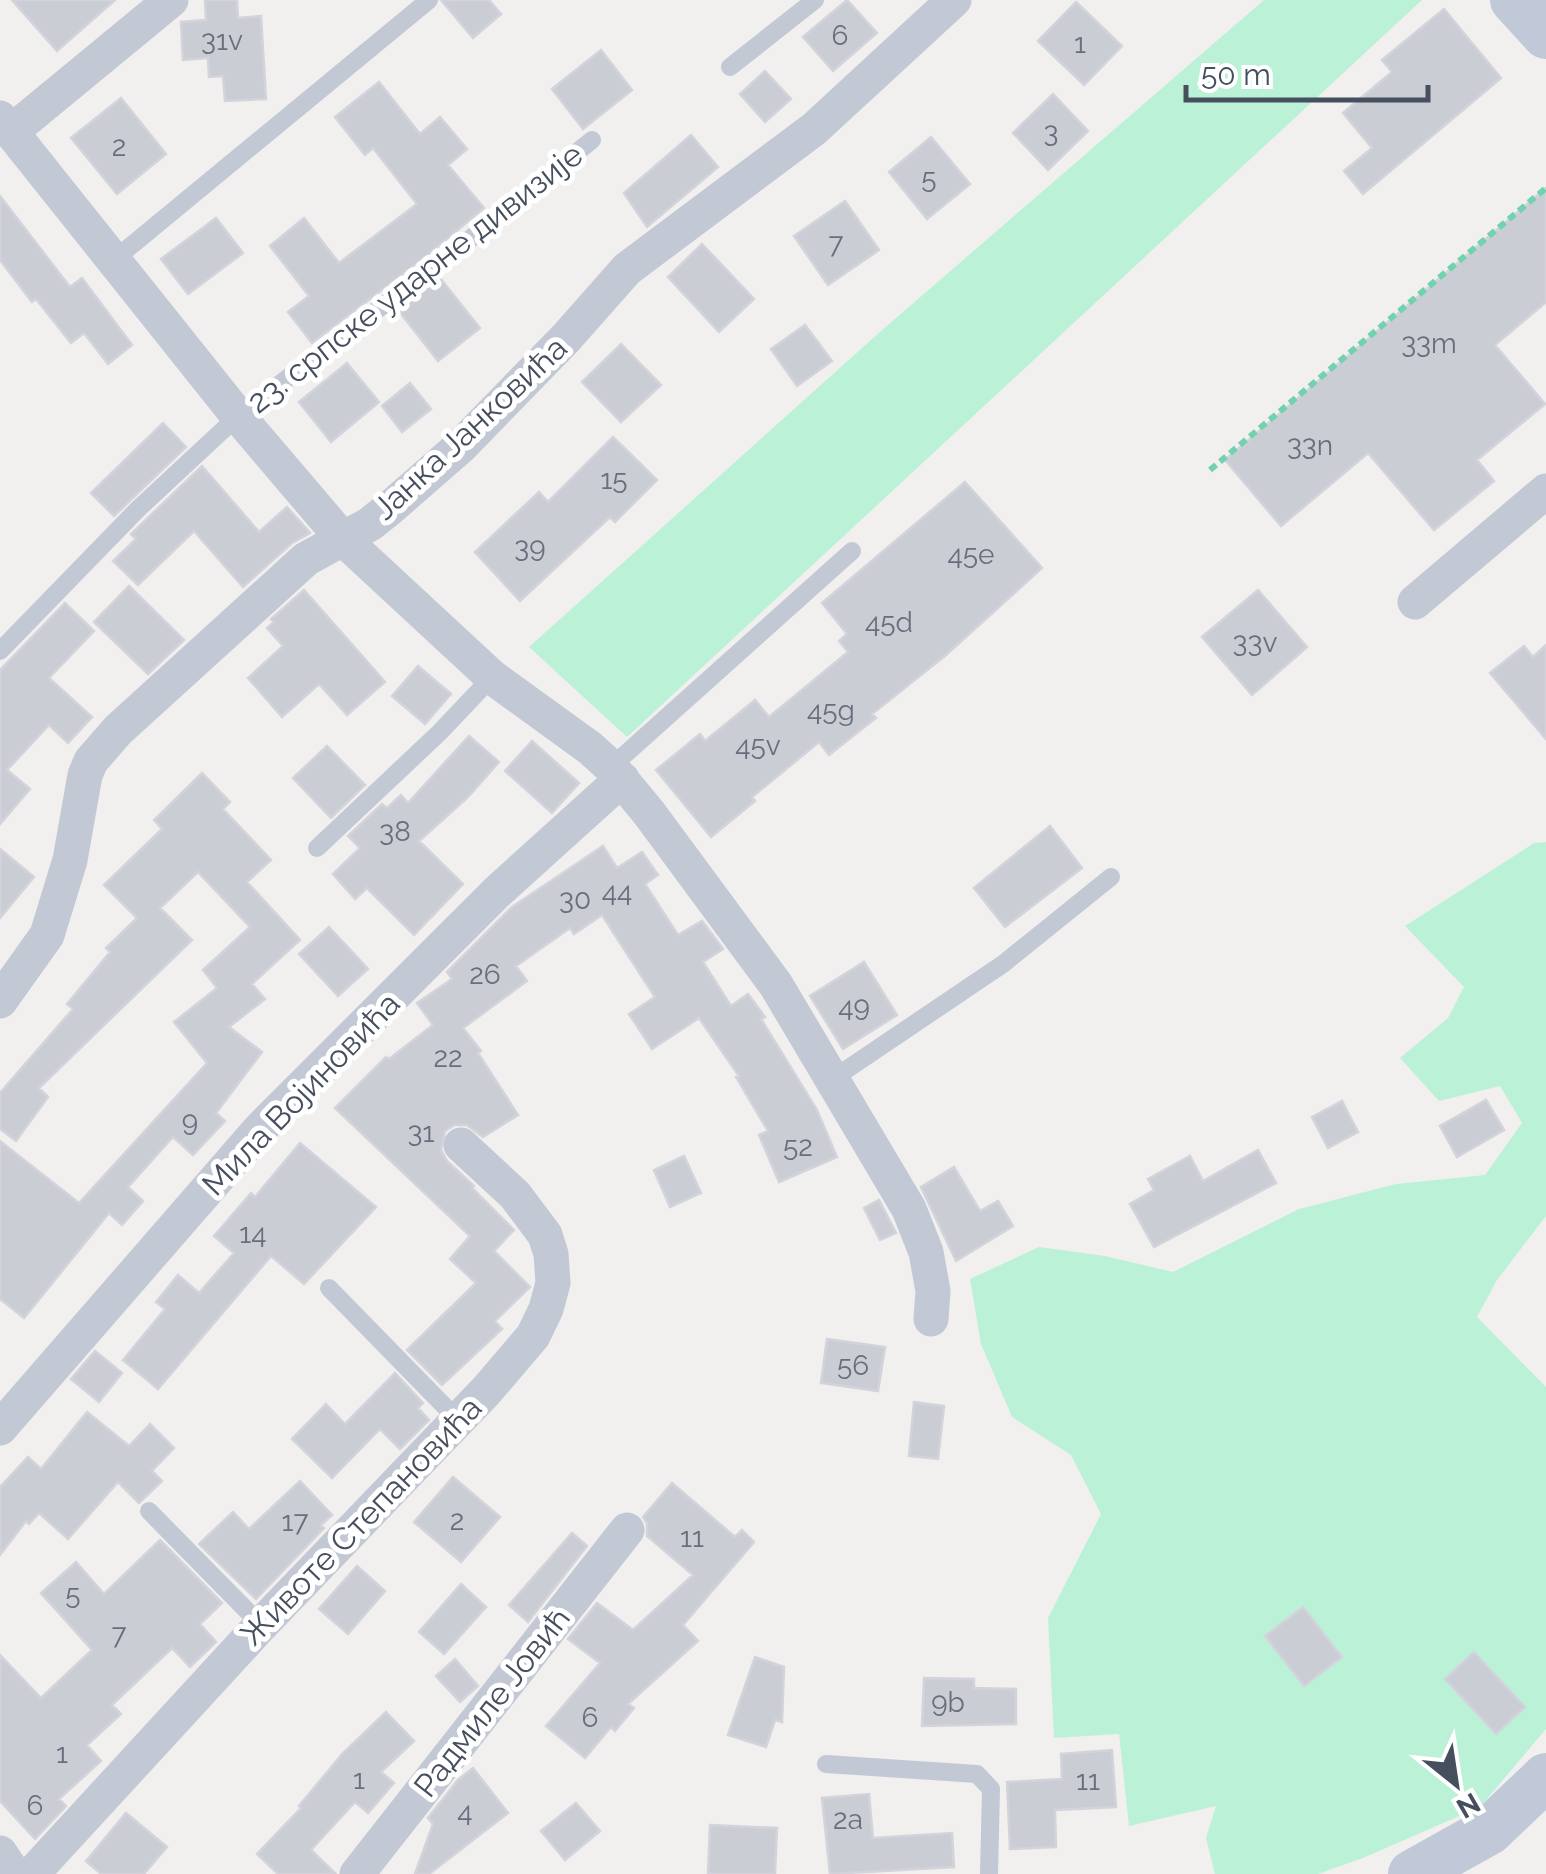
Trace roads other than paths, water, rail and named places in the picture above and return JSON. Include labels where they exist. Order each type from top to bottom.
[{"type":"main road","points":[[1514,0],[1546,35]]},
{"type":"main road","points":[[1412,1874],[1488,1830],[1546,1777]]},
{"type":"street","points":[[6,125],[170,0]]},
{"type":"street","name":"Јанка Јанковића","points":[[0,1001],[37,952],[54,919],[74,843],[85,774],[100,749],[306,559],[390,508],[461,446],[566,338],[626,269],[814,129],[954,0]]},
{"type":"street","name":"23. српске ударне дивизије","points":[[6,125],[238,416],[342,538],[492,677],[617,773],[744,938],[834,1078],[909,1209],[926,1252],[933,1290],[931,1318]]},
{"type":"street","points":[[1415,602],[1546,491]]},
{"type":"street","name":"Мила Војиновића","points":[[0,1428],[260,1129],[617,773]]},
{"type":"street","name":"Животе Степановића","points":[[32,1874],[533,1336],[553,1283],[551,1254],[538,1222],[461,1145]]},
{"type":"street","name":"Радмиле Јовић","points":[[357,1874],[627,1530]]},
{"type":"street","points":[[0,1853],[13,1874]]},
{"type":"lane","points":[[115,260],[430,0]]},
{"type":"lane","points":[[730,66],[815,0]]},
{"type":"lane","name":"23. српске ударне дивизије","points":[[0,651],[138,509],[238,416],[470,239],[592,140]]},
{"type":"lane","points":[[617,773],[852,550]]},
{"type":"lane","points":[[317,848],[492,677]]},
{"type":"lane","points":[[834,1078],[1003,964],[1112,877]]},
{"type":"lane","points":[[329,1288],[458,1420]]},
{"type":"lane","points":[[149,1510],[261,1625]]},
{"type":"lane","points":[[826,1764],[977,1774],[991,1789],[989,1874]]}]
